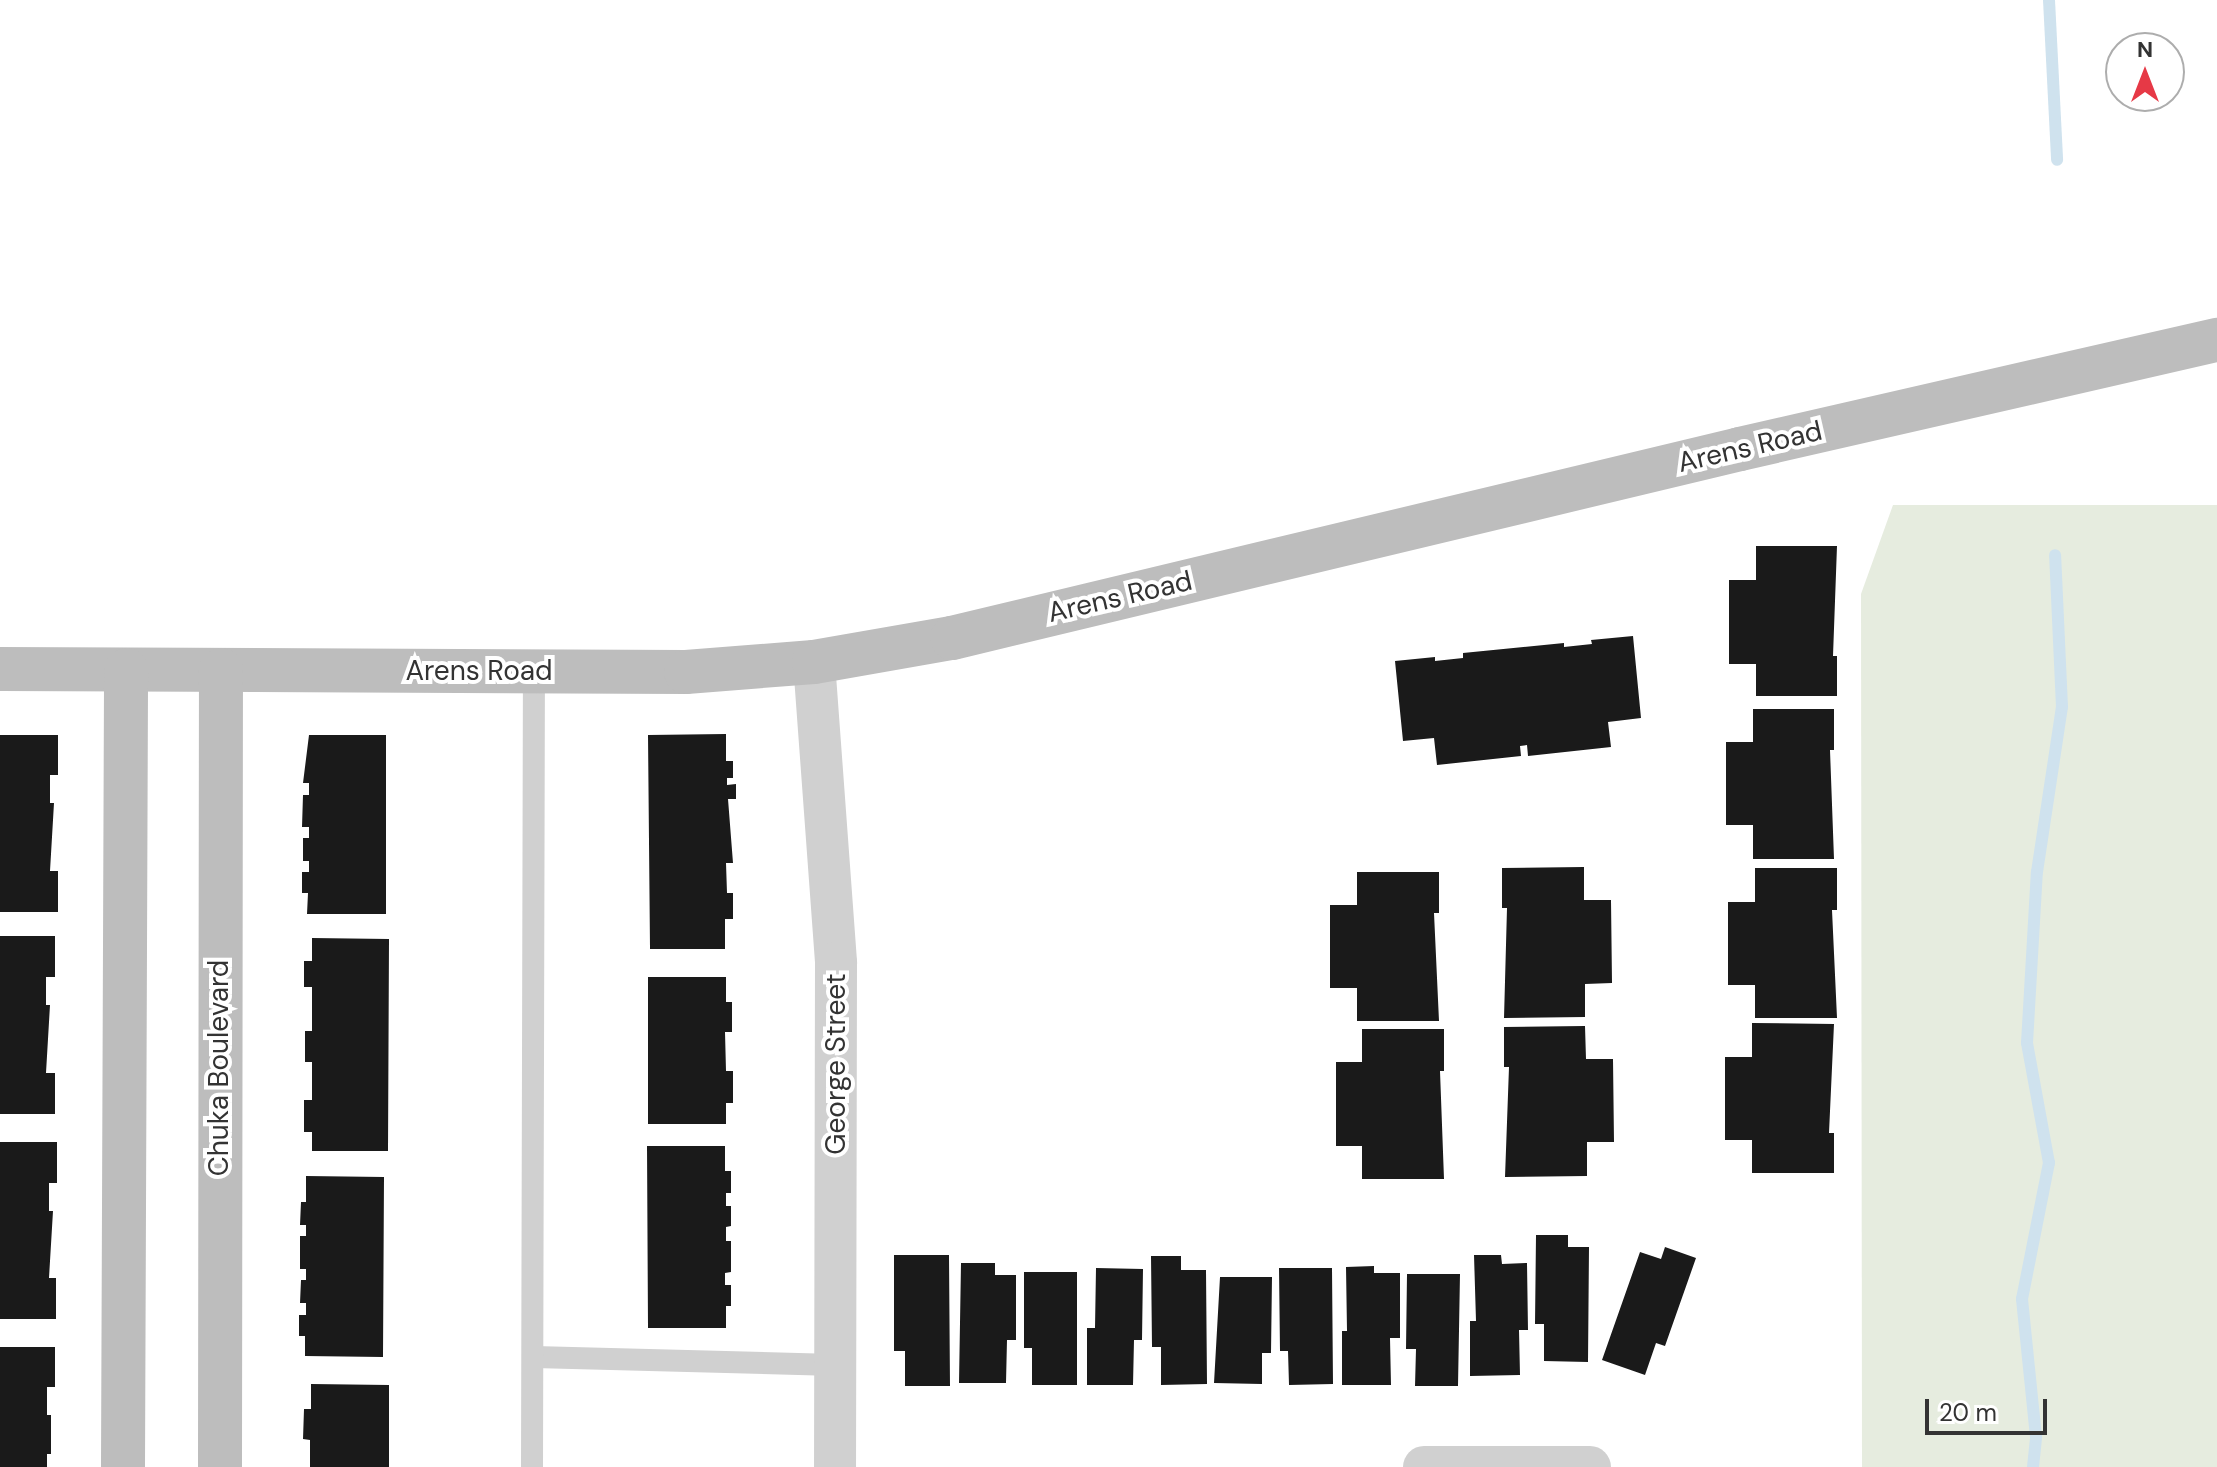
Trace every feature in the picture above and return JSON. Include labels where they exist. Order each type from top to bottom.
[{"type":"street","name":"Arens Road","points":[[0,669],[686,672],[814,662],[952,638],[1755,445],[2217,340]]},
{"type":"street","name":"George Street","points":[[814,662],[836,963],[835,1467]]},
{"type":"street","points":[[123,1467],[126,670]]},
{"type":"street","name":"Chuka Boulevard","points":[[220,1467],[221,670]]},
{"type":"street","points":[[1424,1467],[1590,1467]]},
{"type":"lane","points":[[532,1467],[534,671]]},
{"type":"lane","points":[[534,1357],[835,1365]]},
{"type":"shaded area","points":[[1893,505],[2217,505],[2217,1467],[1862,1467],[1861,594]]},
{"type":"building","points":[[1756,546],[1837,546],[1833,656],[1837,656],[1837,696],[1756,696],[1756,664],[1729,664],[1729,580],[1756,580]]},
{"type":"building","points":[[1633,636],[1641,718],[1608,722],[1611,747],[1528,756],[1527,745],[1520,746],[1521,756],[1437,765],[1434,738],[1403,741],[1395,661],[1435,657],[1435,661],[1463,658],[1463,653],[1564,643],[1564,647],[1592,644],[1591,640]]},
{"type":"building","points":[[1753,709],[1834,709],[1834,750],[1830,750],[1834,859],[1753,859],[1753,825],[1726,825],[1726,742],[1753,742]]},
{"type":"building","points":[[726,734],[726,761],[733,761],[733,778],[727,778],[727,785],[736,784],[736,799],[728,799],[733,863],[726,863],[727,893],[733,893],[733,919],[725,919],[725,949],[650,949],[648,735]]},
{"type":"building","points":[[0,735],[58,735],[58,775],[50,775],[50,803],[54,803],[50,871],[58,871],[58,912],[0,912]]},
{"type":"building","points":[[309,735],[386,735],[386,914],[307,914],[308,893],[302,893],[302,872],[309,872],[309,861],[303,861],[303,838],[309,838],[309,827],[302,827],[303,795],[309,795],[309,783],[303,783]]},
{"type":"building","points":[[1584,867],[1584,900],[1611,900],[1612,983],[1585,984],[1585,1017],[1504,1018],[1507,908],[1502,908],[1502,868]]},
{"type":"building","points":[[1755,868],[1837,868],[1837,910],[1832,910],[1837,1018],[1755,1018],[1755,985],[1728,985],[1728,902],[1755,902]]},
{"type":"building","points":[[1357,872],[1439,872],[1439,913],[1434,913],[1439,1021],[1357,1021],[1357,988],[1330,988],[1330,905],[1357,905]]},
{"type":"building","points":[[0,936],[55,936],[55,977],[46,977],[46,1005],[50,1005],[46,1073],[55,1073],[55,1114],[0,1114]]},
{"type":"building","points":[[312,938],[389,939],[388,1151],[312,1151],[312,1132],[304,1132],[304,1100],[312,1100],[312,1062],[305,1062],[305,1031],[312,1031],[312,987],[304,987],[304,961],[312,961]]},
{"type":"building","points":[[648,977],[726,977],[726,1002],[732,1002],[732,1032],[725,1032],[726,1071],[733,1071],[733,1103],[726,1103],[726,1124],[648,1124]]},
{"type":"building","points":[[1752,1023],[1834,1024],[1829,1133],[1834,1133],[1834,1173],[1752,1173],[1752,1140],[1725,1140],[1725,1057],[1752,1057]]},
{"type":"building","points":[[1585,1026],[1586,1059],[1613,1059],[1614,1142],[1587,1142],[1587,1176],[1505,1177],[1509,1067],[1504,1067],[1504,1027]]},
{"type":"building","points":[[1362,1029],[1444,1029],[1444,1071],[1440,1071],[1444,1179],[1362,1179],[1362,1146],[1336,1146],[1336,1062],[1362,1062]]},
{"type":"building","points":[[0,1142],[57,1142],[57,1183],[49,1183],[49,1211],[53,1211],[49,1278],[56,1278],[56,1319],[0,1319]]},
{"type":"building","points":[[647,1146],[725,1146],[725,1171],[731,1171],[731,1193],[726,1193],[726,1206],[731,1206],[731,1226],[726,1227],[726,1241],[731,1241],[731,1272],[725,1273],[725,1285],[731,1285],[731,1306],[726,1306],[726,1328],[648,1328]]},
{"type":"building","points":[[306,1176],[384,1177],[383,1357],[305,1356],[305,1336],[299,1336],[299,1315],[306,1315],[306,1303],[300,1303],[301,1280],[306,1280],[306,1269],[300,1269],[300,1236],[306,1236],[306,1225],[300,1225],[301,1202],[306,1202]]},
{"type":"building","points":[[1536,1235],[1568,1235],[1568,1247],[1589,1247],[1588,1362],[1544,1361],[1544,1324],[1535,1324]]},
{"type":"building","points":[[1665,1247],[1696,1258],[1665,1346],[1656,1343],[1645,1375],[1602,1360],[1640,1252],[1661,1259]]},
{"type":"building","points":[[894,1255],[949,1255],[950,1386],[905,1386],[905,1351],[894,1351]]},
{"type":"building","points":[[1474,1255],[1501,1255],[1502,1264],[1527,1263],[1528,1330],[1519,1330],[1520,1375],[1470,1376],[1470,1321],[1476,1321]]},
{"type":"building","points":[[1151,1256],[1181,1256],[1181,1270],[1206,1270],[1207,1384],[1161,1385],[1161,1347],[1152,1347]]},
{"type":"building","points":[[961,1263],[995,1263],[995,1275],[1016,1275],[1016,1340],[1007,1340],[1006,1383],[959,1383]]},
{"type":"building","points":[[1374,1266],[1374,1273],[1400,1273],[1400,1338],[1390,1338],[1391,1385],[1342,1385],[1342,1331],[1347,1331],[1346,1267]]},
{"type":"building","points":[[1096,1268],[1143,1269],[1142,1340],[1134,1340],[1133,1385],[1087,1385],[1087,1328],[1095,1328]]},
{"type":"building","points":[[1279,1268],[1332,1268],[1333,1384],[1289,1385],[1288,1351],[1280,1351]]},
{"type":"building","points":[[1024,1272],[1077,1272],[1077,1385],[1032,1385],[1032,1348],[1024,1348]]},
{"type":"building","points":[[1407,1274],[1460,1274],[1458,1386],[1415,1386],[1416,1349],[1406,1349]]},
{"type":"building","points":[[1220,1277],[1272,1277],[1271,1353],[1262,1353],[1262,1384],[1214,1383]]},
{"type":"building","points":[[0,1347],[55,1347],[55,1387],[47,1387],[51,1454],[47,1454],[47,1467],[0,1467]]},
{"type":"building","points":[[311,1384],[389,1385],[389,1467],[310,1467],[310,1440],[303,1439],[304,1409],[311,1409]]},
{"type":"waterway","points":[[2049,0],[2057,160]]},
{"type":"waterway","points":[[2033,1467],[2036,1437],[2022,1299],[2049,1163],[2027,1043],[2037,872],[2062,707],[2055,555]]}]
